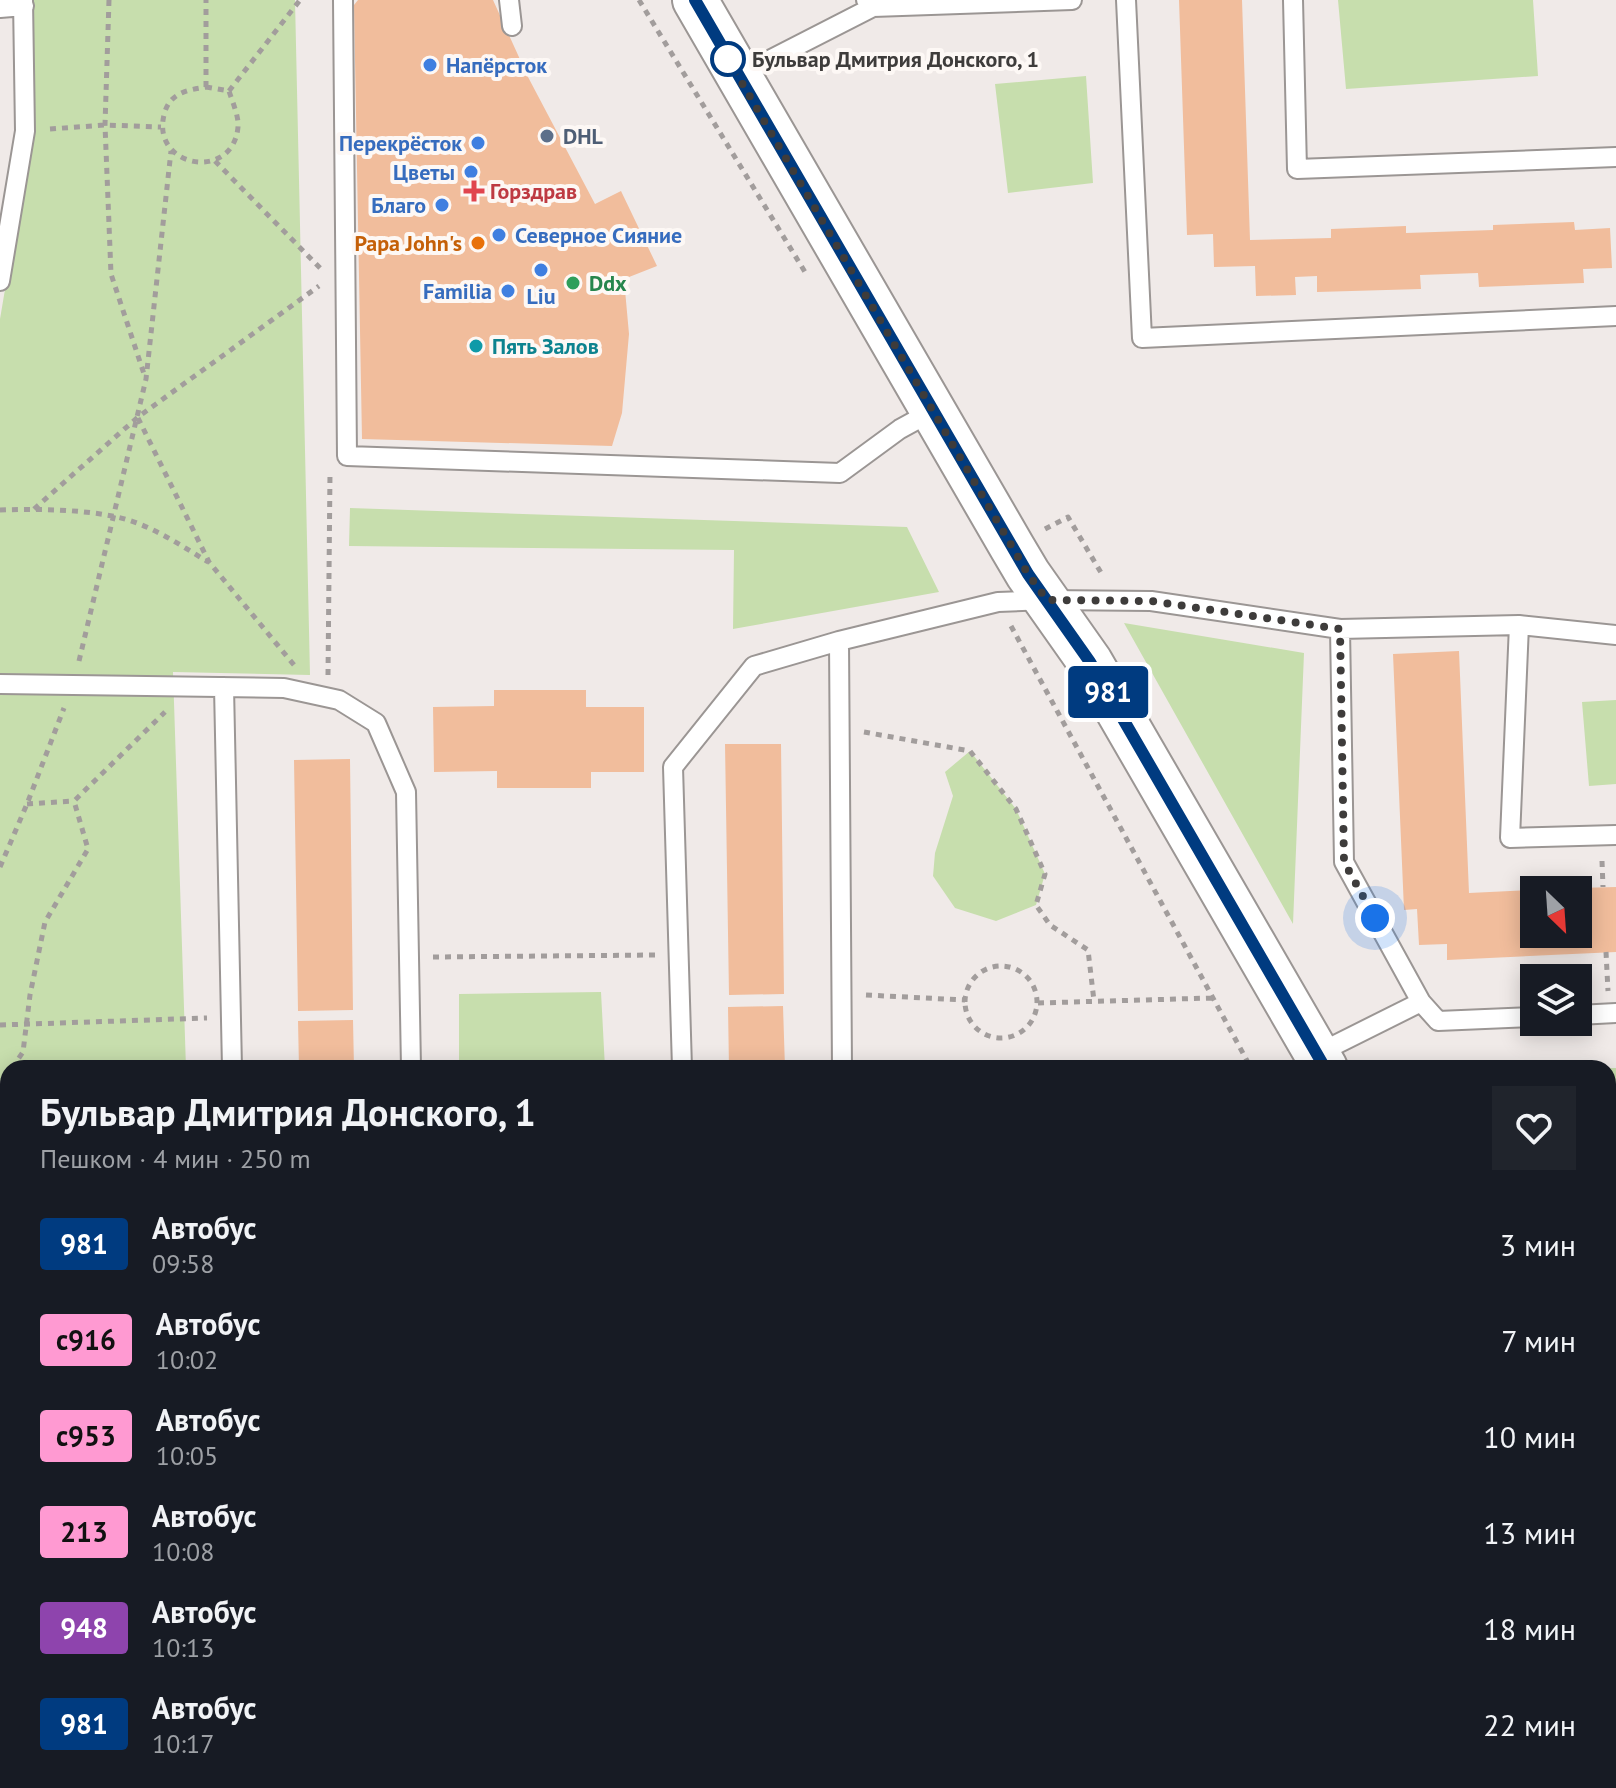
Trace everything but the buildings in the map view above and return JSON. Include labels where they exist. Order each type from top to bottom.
[{"type":"street","points":[[695,0],[1028,574],[1090,662],[1320,1060]]},
{"type":"lane","points":[[343,0],[347,456],[840,473],[900,429],[934,411]]},
{"type":"lane","points":[[509,0],[512,26]]},
{"type":"lane","points":[[738,76],[870,3],[1072,0]]},
{"type":"lane","points":[[1126,0],[1142,338],[1616,316]]},
{"type":"lane","points":[[1293,0],[1297,169],[1616,157]]},
{"type":"lane","points":[[0,8],[23,3],[25,131],[0,281]]},
{"type":"lane","points":[[682,1060],[673,767],[754,666],[839,641],[998,602],[1047,600],[1151,601],[1340,629],[1519,625],[1616,635]]},
{"type":"lane","points":[[1519,625],[1510,838],[1616,835]]},
{"type":"lane","points":[[1340,629],[1344,862],[1421,1002],[1438,1021],[1520,1018]]},
{"type":"lane","points":[[839,641],[842,1060]]},
{"type":"lane","points":[[0,684],[284,688],[339,700],[376,723],[406,792],[411,1060]]},
{"type":"lane","points":[[224,687],[232,1060]]},
{"type":"lane","points":[[1323,1060],[1421,1002]]},
{"type":"lane","points":[[1592,1014],[1612,1013]]},
{"type":"path","points":[[109,0],[105,125],[111,274],[146,379]]},
{"type":"path","points":[[206,0],[206,87]]},
{"type":"path","points":[[229,91],[300,0]]},
{"type":"path","points":[[639,0],[810,282]]},
{"type":"path","points":[[0,867],[73,685],[138,417],[146,379],[171,151],[161,127],[166,106],[181,91],[206,87],[229,91]]},
{"type":"path","points":[[171,151],[194,164],[215,161],[232,147],[239,125],[229,91]]},
{"type":"path","points":[[45,129],[105,125],[161,127]]},
{"type":"path","points":[[34,509],[138,417],[330,279],[215,161]]},
{"type":"path","points":[[138,417],[209,562],[295,667]]},
{"type":"path","points":[[328,686],[329,508]]},
{"type":"path","points":[[0,510],[34,509],[115,516],[168,537],[209,562]]},
{"type":"path","points":[[998,602],[1247,1060]]},
{"type":"path","points":[[27,804],[74,801],[189,687]]},
{"type":"path","points":[[839,728],[970,751],[1016,809],[1045,874],[1036,905],[1050,925],[1088,950],[1094,1001]]},
{"type":"path","points":[[18,1060],[23,1052],[45,922],[88,849],[74,801]]},
{"type":"path","points":[[1606,952],[1612,1013]]},
{"type":"path","points":[[409,958],[680,955]]},
{"type":"path","points":[[1002,965],[1022,971],[1031,980],[1038,1003],[1032,1021],[1024,1030],[1003,1038],[990,1036],[977,1029],[966,1013],[966,990],[978,973],[1002,965]]},
{"type":"path","points":[[841,994],[965,1000]]},
{"type":"path","points":[[1038,1003],[1212,998]]},
{"type":"path","points":[[0,1025],[231,1017]]},
{"type":"green space","points":[[32,0],[295,0],[310,675],[173,672],[186,1060],[0,1060],[0,319],[33,124]]},
{"type":"green space","points":[[1338,0],[1533,0],[1538,76],[1346,89]]},
{"type":"green space","points":[[1086,76],[1093,183],[1008,193],[995,84]]},
{"type":"green space","points":[[350,508],[907,527],[939,592],[733,629],[734,550],[349,546]]},
{"type":"green space","points":[[1124,623],[1304,653],[1293,924]]},
{"type":"green space","points":[[1616,700],[1616,784],[1589,786],[1582,702]]},
{"type":"green space","points":[[970,751],[1016,809],[1045,874],[1036,905],[996,921],[955,908],[933,876],[935,853],[953,796],[945,772]]},
{"type":"green space","points":[[601,992],[605,1060],[459,1060],[459,994]]},
{"type":"bus line","name":"981","points":[[695,0],[1028,574],[1090,662],[1320,1060]]},
{"type":"place","name":"Бульвар Дмитрия Донского, 1","points":[[728,59]]},
{"type":"place","name":"Напёрсток","points":[[430,65]]},
{"type":"place","name":"DHL","points":[[547,136]]},
{"type":"place","name":"Перекрёсток","points":[[478,143]]},
{"type":"place","name":"Цветы","points":[[471,172]]},
{"type":"place","name":"Горздрав","points":[[474,191]]},
{"type":"place","name":"Благо","points":[[442,205]]},
{"type":"place","name":"Северное Сияние","points":[[499,235]]},
{"type":"place","name":"Papa John's","points":[[478,243]]},
{"type":"place","name":"Liu","points":[[541,270]]},
{"type":"place","name":"Ddx","points":[[573,283]]},
{"type":"place","name":"Familia","points":[[508,291]]},
{"type":"place","name":"Пять Залов","points":[[476,346]]},
{"type":"route","points":[[728,59],[1028,574],[1047,600],[1151,601],[1340,629],[1344,862],[1375,918]]}]
